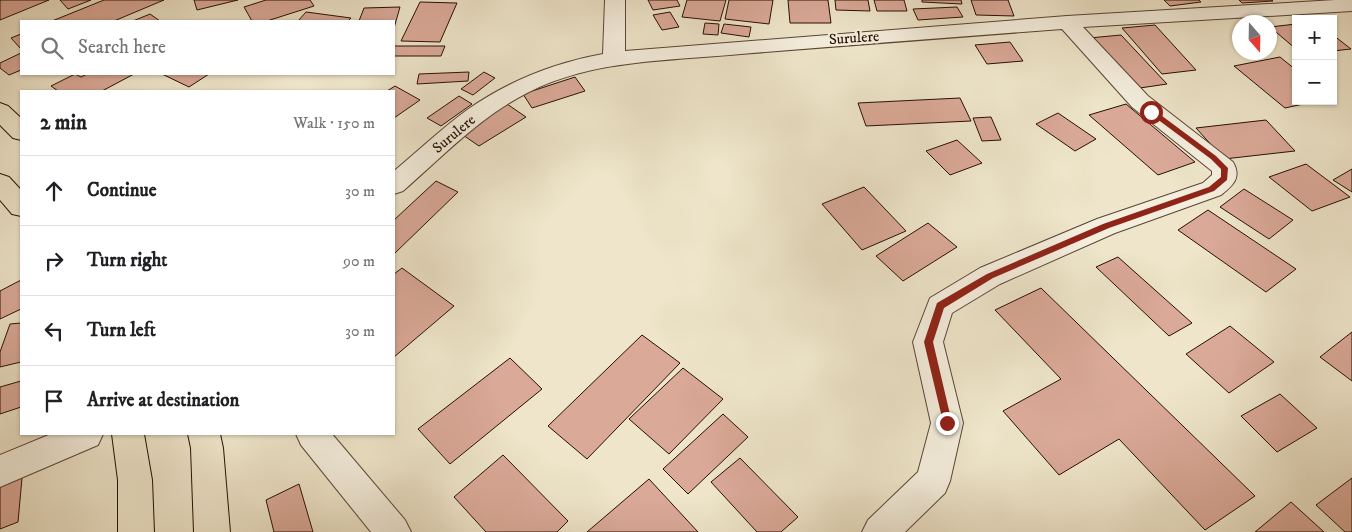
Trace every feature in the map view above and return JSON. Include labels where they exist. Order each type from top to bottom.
[{"type":"highway","points":[[0,111],[20,131]]},
{"type":"highway","points":[[0,183],[20,207]]},
{"type":"highway","points":[[128,435],[135,480],[136,532]]},
{"type":"highway","points":[[204,435],[207,448],[212,532]]},
{"type":"street","points":[[614,59],[615,0]]},
{"type":"street","name":"Surulere","points":[[395,184],[475,116],[519,88],[575,66],[614,59],[817,41],[1302,4],[1352,5]]},
{"type":"street","points":[[880,532],[933,481],[947,423],[928,342],[940,306],[990,276],[1106,226],[1212,189],[1225,178],[1224,168],[1151,112],[1113,74],[1067,22]]},
{"type":"street","points":[[0,470],[85,435]]},
{"type":"street","points":[[313,435],[393,532]]},
{"type":"building","points":[[0,0],[49,0],[0,20]]},
{"type":"building","points":[[60,0],[91,0],[68,9]]},
{"type":"building","points":[[104,0],[164,0],[116,20],[54,20]]},
{"type":"building","points":[[194,0],[238,0],[197,10]]},
{"type":"building","points":[[266,0],[310,0],[314,6],[270,20],[251,20],[244,7]]},
{"type":"building","points":[[648,0],[677,0],[680,6],[653,10]]},
{"type":"building","points":[[687,0],[726,0],[720,21],[682,17]]},
{"type":"building","points":[[729,0],[773,0],[769,24],[725,19]]},
{"type":"building","points":[[788,0],[828,0],[831,23],[790,23]]},
{"type":"building","points":[[835,0],[868,0],[870,11],[836,10]]},
{"type":"building","points":[[874,0],[904,0],[907,11],[877,11]]},
{"type":"building","points":[[922,0],[961,0],[962,4],[922,2]]},
{"type":"building","points":[[971,0],[1008,0],[1014,16],[976,15]]},
{"type":"building","points":[[1164,0],[1199,0],[1201,2],[1170,6]]},
{"type":"building","points":[[1239,0],[1271,0],[1273,1],[1242,3]]},
{"type":"building","points":[[420,2],[457,3],[440,42],[401,41]]},
{"type":"building","points":[[400,7],[395,24],[395,20],[359,20],[364,8]]},
{"type":"building","points":[[957,7],[963,17],[918,20],[913,9]]},
{"type":"building","points":[[306,12],[351,18],[349,20],[299,20]]},
{"type":"building","points":[[670,12],[679,27],[662,30],[653,15]]},
{"type":"building","points":[[150,14],[159,20],[135,20]]},
{"type":"building","points":[[705,23],[719,24],[718,35],[703,34]]},
{"type":"building","points":[[724,24],[751,27],[749,37],[721,33]]},
{"type":"building","points":[[1292,24],[1292,46],[1277,33],[1277,26]]},
{"type":"building","points":[[1155,25],[1196,70],[1162,74],[1122,28]]},
{"type":"building","points":[[20,34],[20,48],[11,38]]},
{"type":"building","points":[[1121,35],[1167,84],[1133,89],[1089,38]]},
{"type":"building","points":[[1337,38],[1351,49],[1337,51]]},
{"type":"building","points":[[1010,42],[1023,61],[987,64],[975,45]]},
{"type":"building","points":[[395,46],[445,46],[441,56],[395,56]]},
{"type":"building","points":[[20,53],[20,70],[9,75],[0,68],[0,63]]},
{"type":"building","points":[[1280,57],[1292,67],[1292,105],[1299,105],[1285,108],[1234,66],[1265,60],[1277,60],[1277,58]]},
{"type":"building","points":[[469,72],[468,81],[417,84],[419,74]]},
{"type":"building","points":[[484,72],[495,78],[473,95],[461,89]]},
{"type":"building","points":[[73,75],[81,77],[85,75],[132,75],[104,90],[57,90],[51,86]]},
{"type":"building","points":[[164,75],[207,75],[189,87]]},
{"type":"building","points":[[575,77],[585,91],[532,108],[523,94]]},
{"type":"building","points":[[395,86],[420,100],[395,117],[395,90],[389,90]]},
{"type":"building","points":[[459,96],[472,104],[441,126],[427,118]]},
{"type":"building","points":[[960,98],[971,121],[866,126],[858,103]]},
{"type":"building","points":[[507,104],[526,117],[479,146],[460,133]]},
{"type":"building","points":[[1126,104],[1195,162],[1158,175],[1089,115]]},
{"type":"building","points":[[1058,113],[1096,139],[1075,151],[1036,124]]},
{"type":"building","points":[[991,117],[1001,140],[982,141],[973,118]]},
{"type":"building","points":[[1266,120],[1295,151],[1224,159],[1196,128]]},
{"type":"building","points":[[957,140],[982,163],[950,175],[926,151]]},
{"type":"building","points":[[1306,164],[1350,197],[1312,211],[1269,177]]},
{"type":"building","points":[[1352,169],[1352,192],[1333,180]]},
{"type":"building","points":[[436,181],[458,192],[395,253],[395,219]]},
{"type":"building","points":[[864,187],[906,231],[862,250],[822,204]]},
{"type":"building","points":[[1244,189],[1293,220],[1269,239],[1220,207]]},
{"type":"building","points":[[1208,210],[1296,269],[1266,292],[1178,230]]},
{"type":"building","points":[[928,223],[957,247],[903,281],[876,256]]},
{"type":"building","points":[[1118,257],[1192,323],[1169,336],[1096,267]]},
{"type":"building","points":[[402,268],[454,306],[395,356],[395,273]]},
{"type":"building","points":[[20,281],[20,309],[0,319],[0,291]]},
{"type":"building","points":[[1041,288],[1255,496],[1205,530],[1119,439],[1059,475],[1003,411],[1061,379],[995,310]]},
{"type":"building","points":[[20,323],[20,362],[0,367],[0,352],[10,324]]},
{"type":"building","points":[[1230,326],[1274,362],[1229,393],[1186,354]]},
{"type":"building","points":[[1352,332],[1352,381],[1320,357]]},
{"type":"building","points":[[642,335],[680,363],[587,459],[548,426]]},
{"type":"building","points":[[510,358],[542,389],[450,464],[418,429]]},
{"type":"building","points":[[683,368],[723,399],[669,454],[629,419]]},
{"type":"building","points":[[20,381],[20,407],[0,414],[0,387]]},
{"type":"building","points":[[1280,394],[1317,428],[1277,452],[1241,416]]},
{"type":"building","points":[[723,414],[748,437],[688,494],[663,469]]},
{"type":"building","points":[[503,455],[568,521],[557,532],[486,532],[454,497]]},
{"type":"building","points":[[740,458],[798,517],[781,532],[757,532],[711,482]]},
{"type":"building","points":[[22,478],[18,522],[0,529],[0,485]]},
{"type":"building","points":[[1352,478],[1352,532],[1345,532],[1316,505]]},
{"type":"building","points":[[649,479],[698,532],[587,532]]},
{"type":"building","points":[[299,484],[313,532],[274,532],[266,500]]},
{"type":"building","points":[[1291,502],[1324,532],[1255,532]]},
{"type":"route","points":[[947,423],[928,342],[940,306],[990,276],[1106,226],[1212,189],[1225,178],[1224,168],[1213,158],[1151,112]]}]
